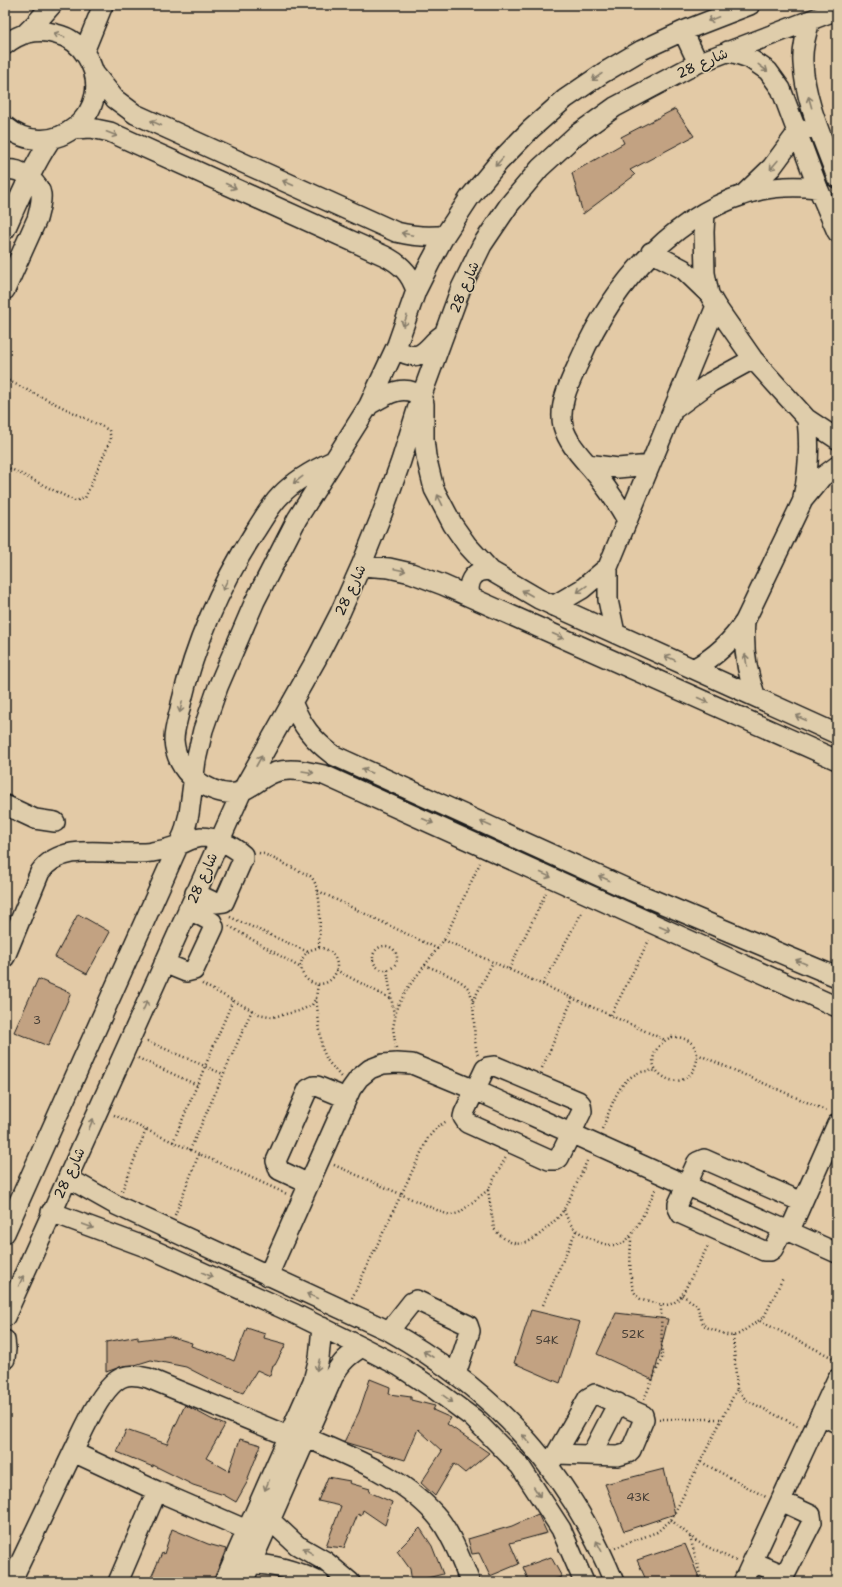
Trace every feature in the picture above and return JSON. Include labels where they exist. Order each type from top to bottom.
[{"type":"street","points":[[5,44],[24,34],[52,5]]},
{"type":"street","points":[[84,52],[103,5]]},
{"type":"street","points":[[5,1233],[184,832],[189,814],[196,760],[203,730],[236,644],[279,553],[297,519],[369,405],[397,345],[416,291],[445,235],[470,197],[499,162],[531,129],[565,100],[602,73],[642,50],[684,31],[750,5]]},
{"type":"street","name":"شارع 28","points":[[5,1317],[242,791],[340,613],[361,566],[389,494],[421,397],[461,288],[482,245],[509,205],[540,168],[576,135],[615,107],[698,63],[837,10]]},
{"type":"street","points":[[810,21],[804,41],[802,62],[805,82],[817,126],[837,178]]},
{"type":"street","points":[[24,34],[38,31],[51,32],[64,36],[75,43],[84,52],[91,63],[95,74],[104,87],[124,107],[135,114],[396,232],[407,235],[433,237],[445,235]]},
{"type":"street","points":[[684,31],[698,63]]},
{"type":"street","points":[[728,51],[750,58],[768,71],[781,89],[818,188],[837,232]]},
{"type":"street","points":[[5,126],[24,137],[38,140],[51,139],[74,129],[83,121],[90,111],[95,93],[95,74]]},
{"type":"street","points":[[743,194],[772,167],[797,133],[817,126]]},
{"type":"street","points":[[74,129],[90,128],[110,132],[362,245],[402,266],[414,282],[416,291]]},
{"type":"street","points":[[170,159],[181,135]]},
{"type":"street","points":[[5,230],[28,178],[51,139]]},
{"type":"street","points":[[5,171],[20,171],[39,188],[41,194],[37,219],[5,290]]},
{"type":"street","points":[[627,520],[609,491],[572,446],[563,426],[563,403],[570,382],[585,347],[604,313],[626,282],[651,252],[677,230],[706,212],[743,194],[780,187],[799,186],[818,188]]},
{"type":"street","points":[[615,632],[608,600],[608,567],[672,411],[713,300],[704,253],[706,212]]},
{"type":"street","points":[[362,245],[373,222]]},
{"type":"street","points":[[651,252],[683,270],[713,300],[753,359],[807,419],[837,439]]},
{"type":"street","points":[[397,345],[398,349],[402,352],[411,356],[417,356],[422,354],[436,339],[445,334]]},
{"type":"street","points":[[672,411],[711,382],[753,359]]},
{"type":"street","points":[[369,405],[394,391],[408,391],[421,397],[424,404],[424,439],[426,456],[434,489],[453,524],[467,545],[491,571],[553,606],[615,632],[756,697],[832,727]]},
{"type":"street","points":[[693,669],[706,662],[723,649],[737,634],[745,621],[802,500],[807,478],[810,451],[807,419]]},
{"type":"street","points":[[333,461],[303,476],[279,497],[232,570],[214,608],[194,658],[184,690],[175,732],[175,749],[187,772],[194,779],[216,791],[224,793],[242,791],[265,776],[277,772],[293,770],[308,772],[338,781],[837,1007]]},
{"type":"street","points":[[587,464],[618,468],[650,465]]},
{"type":"street","points":[[802,500],[822,477],[837,466]]},
{"type":"street","points":[[361,566],[389,568],[411,573],[472,597],[837,760]]},
{"type":"street","points":[[553,606],[582,589],[608,567]]},
{"type":"street","points":[[472,597],[469,587],[472,577],[481,571],[491,571]]},
{"type":"street","points":[[745,621],[744,637],[746,660],[750,683],[756,697]]},
{"type":"street","points":[[292,702],[298,718],[307,732],[319,745],[348,762],[632,891],[837,977]]},
{"type":"street","points":[[338,781],[348,762]]},
{"type":"street","points":[[5,805],[35,819],[55,822]]},
{"type":"street","points":[[5,957],[40,872],[44,866],[62,854],[77,852],[142,853],[178,846],[185,841],[202,837],[219,841],[242,854],[243,857],[224,902],[192,901]]},
{"type":"street","points":[[623,910],[632,891]]},
{"type":"street","points":[[164,964],[186,972],[194,970],[214,927],[192,901]]},
{"type":"street","points":[[268,1276],[348,1094],[359,1078],[370,1069],[383,1064],[398,1062],[412,1064],[475,1090],[837,1252]]},
{"type":"street","points":[[488,1066],[495,1066],[535,1083],[578,1101],[581,1104],[582,1111],[559,1158],[553,1161],[467,1123],[463,1117],[485,1069],[488,1066]]},
{"type":"street","points":[[305,1192],[279,1170],[276,1161],[308,1089],[317,1086],[348,1094]]},
{"type":"street","points":[[802,1202],[707,1159],[704,1159],[698,1162],[678,1204],[681,1214],[767,1252],[773,1248],[787,1229],[802,1202],[834,1118]]},
{"type":"street","points":[[68,1178],[116,1205],[389,1331],[418,1348],[456,1374],[502,1413],[526,1439],[553,1460],[602,1553],[614,1582]]},
{"type":"street","points":[[51,1212],[151,1250],[322,1327],[399,1366],[434,1389],[473,1418],[520,1466],[561,1529],[584,1582]]},
{"type":"street","points":[[151,1250],[165,1228]]},
{"type":"street","points":[[389,1331],[412,1302],[416,1300],[468,1325],[470,1331],[456,1374]]},
{"type":"street","points":[[224,1582],[313,1381],[317,1368],[322,1327]]},
{"type":"street","points":[[5,1340],[5,1359]]},
{"type":"street","points":[[243,1582],[326,1392],[341,1363],[348,1356],[362,1347]]},
{"type":"street","points":[[11,1582],[73,1452],[100,1400],[108,1388],[124,1377],[136,1376],[148,1378],[288,1436]]},
{"type":"street","points":[[781,1502],[810,1515],[812,1522],[786,1573],[751,1574],[781,1502],[812,1433],[829,1419],[837,1379]]},
{"type":"street","points":[[595,1394],[618,1403],[641,1415],[631,1450],[628,1453],[618,1456],[591,1455],[553,1460],[588,1398],[595,1394]]},
{"type":"street","points":[[591,1455],[618,1403]]},
{"type":"street","points":[[307,1438],[357,1460],[388,1477],[413,1494],[436,1514],[452,1541],[470,1582]]},
{"type":"street","points":[[73,1452],[157,1491],[247,1530]]},
{"type":"street","points":[[118,1582],[157,1491]]},
{"type":"street","points":[[270,1520],[328,1575],[350,1582]]},
{"type":"street","points":[[251,1564],[270,1565],[290,1569],[319,1582]]},
{"type":"path","points":[[5,379],[109,430],[111,439],[85,498],[75,501],[5,466]]},
{"type":"path","points":[[394,1017],[402,998],[444,940],[487,848]]},
{"type":"path","points":[[243,857],[250,854],[264,854],[314,879],[319,900],[319,948]]},
{"type":"path","points":[[509,969],[553,878]]},
{"type":"path","points":[[318,891],[438,949]]},
{"type":"path","points":[[543,984],[591,896]]},
{"type":"path","points":[[219,903],[227,916],[308,952]]},
{"type":"path","points":[[213,924],[227,925],[301,968]]},
{"type":"path","points":[[611,1015],[656,925]]},
{"type":"path","points":[[444,940],[665,1040]]},
{"type":"path","points":[[386,946],[394,950],[397,957],[394,966],[387,970],[379,968],[374,961],[375,952],[386,946]]},
{"type":"path","points":[[319,948],[331,953],[334,958],[336,970],[330,980],[318,984],[306,979],[301,968],[301,962],[308,952],[319,948]]},
{"type":"path","points":[[473,1002],[493,962]]},
{"type":"path","points":[[425,965],[467,986],[470,990],[473,1002],[475,1044],[477,1053],[485,1069]]},
{"type":"path","points":[[336,970],[391,999]]},
{"type":"path","points":[[387,970],[394,1017],[393,1028],[398,1062]]},
{"type":"path","points":[[192,971],[194,976],[202,984],[266,1016],[280,1016],[306,1008],[312,1005],[316,998]]},
{"type":"path","points":[[318,984],[316,998],[324,1054],[348,1094]]},
{"type":"path","points":[[535,1083],[573,998]]},
{"type":"path","points":[[173,1142],[233,1000]]},
{"type":"path","points":[[190,1150],[252,1010]]},
{"type":"path","points":[[488,1190],[494,1229],[504,1239],[515,1244],[524,1244],[535,1239],[555,1221],[564,1210],[624,1081],[639,1072],[647,1070],[656,1071],[666,1079],[673,1081],[686,1078],[692,1074],[696,1068],[697,1054],[691,1043],[685,1039],[672,1037],[665,1040],[656,1050],[654,1056],[656,1071]]},
{"type":"path","points":[[128,1043],[205,1066],[224,1074]]},
{"type":"path","points":[[128,1043],[198,1085]]},
{"type":"path","points":[[697,1054],[834,1118]]},
{"type":"path","points":[[98,1108],[199,1154],[305,1192]]},
{"type":"path","points":[[346,1311],[432,1132],[442,1123],[463,1117]]},
{"type":"path","points":[[116,1205],[146,1130]]},
{"type":"path","points":[[320,1158],[401,1195],[450,1215],[459,1213],[488,1190],[513,1144]]},
{"type":"path","points":[[165,1228],[199,1154]]},
{"type":"path","points":[[564,1210],[568,1222],[576,1231],[598,1242],[606,1244],[622,1244],[631,1237],[664,1174]]},
{"type":"path","points":[[631,1237],[633,1289],[639,1298],[661,1306],[676,1302],[682,1295],[716,1230]]},
{"type":"path","points":[[543,1305],[576,1231]]},
{"type":"path","points":[[682,1295],[697,1305],[702,1322],[706,1326],[733,1336],[760,1321],[768,1311],[783,1278]]},
{"type":"path","points":[[661,1306],[662,1358],[641,1415],[722,1419]]},
{"type":"path","points":[[760,1321],[837,1360]]},
{"type":"path","points":[[602,1553],[657,1532],[671,1520],[737,1389],[733,1336]]},
{"type":"path","points":[[737,1389],[746,1400],[812,1433]]},
{"type":"path","points":[[701,1462],[781,1502]]},
{"type":"path","points":[[671,1520],[690,1537],[751,1574]]},
{"type":"path","points":[[690,1537],[702,1582]]},
{"type":"building","points":[[675,109],[694,136],[630,170],[635,175],[583,214],[572,173],[624,143],[621,137]]},
{"type":"building","points":[[78,914],[110,932],[87,974],[55,957]]},
{"type":"building","points":[[38,979],[71,993],[48,1046],[14,1032]]},
{"type":"building","points":[[531,1310],[580,1322],[560,1383],[514,1363]]},
{"type":"building","points":[[616,1313],[668,1319],[653,1380],[597,1354]]},
{"type":"building","points":[[247,1328],[265,1334],[264,1338],[286,1344],[275,1365],[273,1365],[270,1376],[257,1370],[243,1393],[215,1382],[186,1367],[151,1360],[135,1365],[123,1366],[106,1372],[106,1342],[138,1336],[138,1340],[169,1336],[192,1343],[191,1346],[212,1353],[213,1352],[234,1361]]},
{"type":"building","points":[[370,1379],[390,1387],[389,1394],[411,1397],[411,1400],[435,1406],[433,1410],[451,1418],[447,1424],[489,1453],[465,1473],[454,1464],[435,1496],[421,1483],[442,1451],[418,1429],[405,1460],[344,1442],[359,1412]]},
{"type":"building","points":[[185,1405],[225,1425],[206,1458],[229,1471],[240,1439],[261,1445],[248,1478],[249,1479],[236,1502],[224,1495],[193,1485],[153,1465],[153,1467],[117,1452],[126,1430],[167,1444]]},
{"type":"building","points":[[664,1469],[675,1514],[624,1531],[605,1484]]},
{"type":"building","points":[[328,1477],[350,1481],[349,1483],[370,1489],[369,1492],[392,1502],[385,1525],[363,1510],[361,1516],[358,1514],[344,1548],[326,1546],[341,1506],[318,1501]]},
{"type":"building","points":[[538,1514],[547,1533],[510,1543],[519,1564],[490,1576],[479,1553],[472,1554],[468,1539],[512,1526]]},
{"type":"building","points":[[420,1528],[432,1546],[443,1574],[412,1582],[410,1569],[397,1551]]},
{"type":"building","points":[[172,1529],[208,1544],[226,1549],[213,1582],[195,1582],[183,1578],[180,1582],[149,1582],[162,1553],[164,1554]]},
{"type":"building","points":[[685,1544],[701,1582],[647,1582],[637,1560]]},
{"type":"building","points":[[551,1557],[562,1577],[545,1582],[529,1582],[523,1567]]}]
